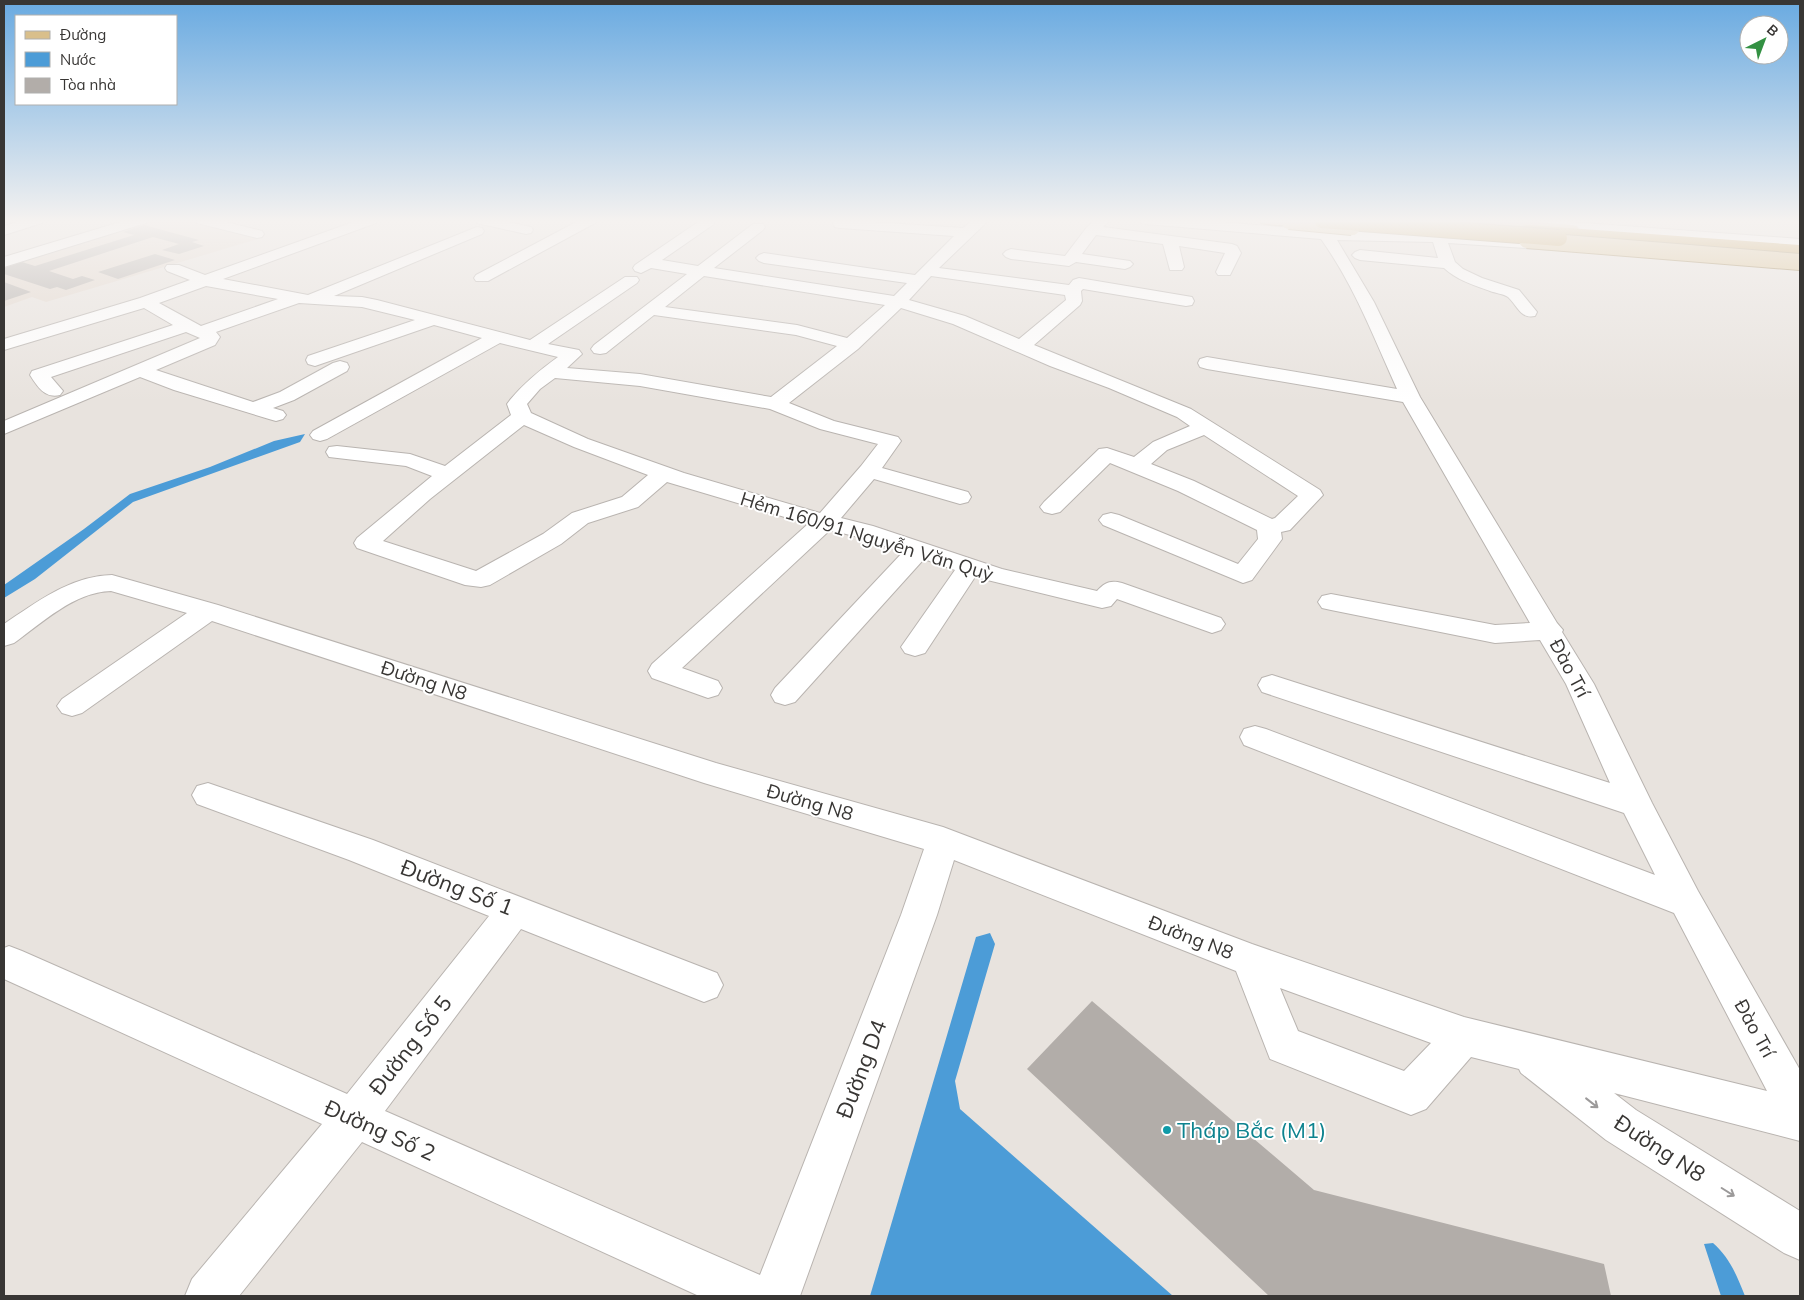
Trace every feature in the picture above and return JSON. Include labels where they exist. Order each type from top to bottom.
[{"type":"street","points":[[4,345],[146,302],[206,281],[303,299],[362,302],[533,346],[573,354],[556,368],[554,372]]},
{"type":"street","points":[[53,390],[39,375],[125,348],[303,299],[347,281]]},
{"type":"street","points":[[533,346],[625,281]]},
{"type":"street","points":[[600,349],[689,281]]},
{"type":"street","points":[[762,281],[898,302],[959,320],[1184,413],[1312,495],[1282,525],[1268,526],[1186,486],[1108,454],[1052,507]]},
{"type":"street","points":[[775,404],[852,345],[919,281]]},
{"type":"street","points":[[997,281],[1018,282],[1073,291]]},
{"type":"street","name":"Đào Trí","points":[[1354,281],[1410,397],[1550,630],[1580,684],[1636,804],[1686,902],[1800,1110]]},
{"type":"street","points":[[1478,281],[1514,293],[1529,312]]},
{"type":"street","points":[[1021,347],[1074,301],[1073,291],[1079,283],[1186,301]]},
{"type":"street","points":[[4,428],[209,341],[211,337],[146,302]]},
{"type":"street","points":[[651,310],[797,330],[852,345]]},
{"type":"street","points":[[315,360],[433,320]]},
{"type":"street","points":[[320,435],[497,337]]},
{"type":"street","points":[[1206,363],[1410,397]]},
{"type":"street","points":[[254,408],[287,396],[340,366]]},
{"type":"street","points":[[141,371],[181,386],[276,415]]},
{"type":"street","points":[[663,474],[630,502],[580,518],[552,539],[480,579],[474,579],[366,543],[422,494],[522,417],[517,404],[533,384],[549,373],[554,372],[640,380],[775,404],[827,425],[891,441],[869,472],[825,522],[662,671],[708,688]]},
{"type":"street","name":"Hẻm 160/91 Nguyễn Văn Quỳ","points":[[522,417],[581,443],[663,474],[825,522],[865,531],[969,567],[1102,600],[1113,589],[1212,624]]},
{"type":"street","points":[[1136,466],[1160,446],[1206,427]]},
{"type":"street","points":[[337,452],[410,460],[447,474]]},
{"type":"street","points":[[869,472],[960,497]]},
{"type":"street","points":[[1111,520],[1243,575],[1270,538],[1268,526]]},
{"type":"street","points":[[785,695],[919,550]]},
{"type":"street","points":[[915,647],[969,567]]},
{"type":"street","name":"Đường N8","points":[[4,637],[63,598],[102,582],[112,583],[209,611],[715,775],[943,841],[1250,960],[1464,1036],[1800,1120]]},
{"type":"street","points":[[1331,602],[1495,634],[1550,630]]},
{"type":"street","points":[[72,706],[209,611]]},
{"type":"street","points":[[1272,685],[1636,804]]},
{"type":"street","points":[[1255,737],[1686,902]]},
{"type":"street","name":"Đường Số 1","points":[[208,795],[361,850],[704,985]]},
{"type":"street","name":"Đường D4","points":[[776,1296],[919,916],[943,841]]},
{"type":"street","name":"Đường Số 5","points":[[209,1296],[354,1118],[515,910]]},
{"type":"street","points":[[1250,960],[1284,1045],[1411,1094],[1464,1036]]},
{"type":"street","name":"Đường Số 2","points":[[9,963],[752,1296]]},
{"type":"street","name":"Đường N8","points":[[1526,1052],[1620,1125],[1800,1237]]},
{"type":"shaded area","points":[[4,281],[118,281],[46,302],[32,297],[4,307]]},
{"type":"water","points":[[305,434],[300,442],[133,502],[35,579],[4,598],[4,585],[130,494],[210,467],[274,441]]},
{"type":"water","points":[[990,933],[995,944],[955,1081],[960,1109],[1173,1296],[870,1296],[976,937]]},
{"type":"water","points":[[1713,1243],[1736,1274],[1745,1296],[1721,1296],[1704,1244]]},
{"type":"building","points":[[24,281],[93,281],[66,290],[57,287],[50,289]]},
{"type":"building","points":[[4,282],[31,292],[4,301]]},
{"type":"building","name":"Tháp Bắc (M1)","points":[[1092,1001],[1314,1190],[1604,1264],[1611,1296],[1269,1296],[1027,1069]]},
{"type":"place","name":"Tháp Bắc (M1)","points":[[1167,1130]]}]
